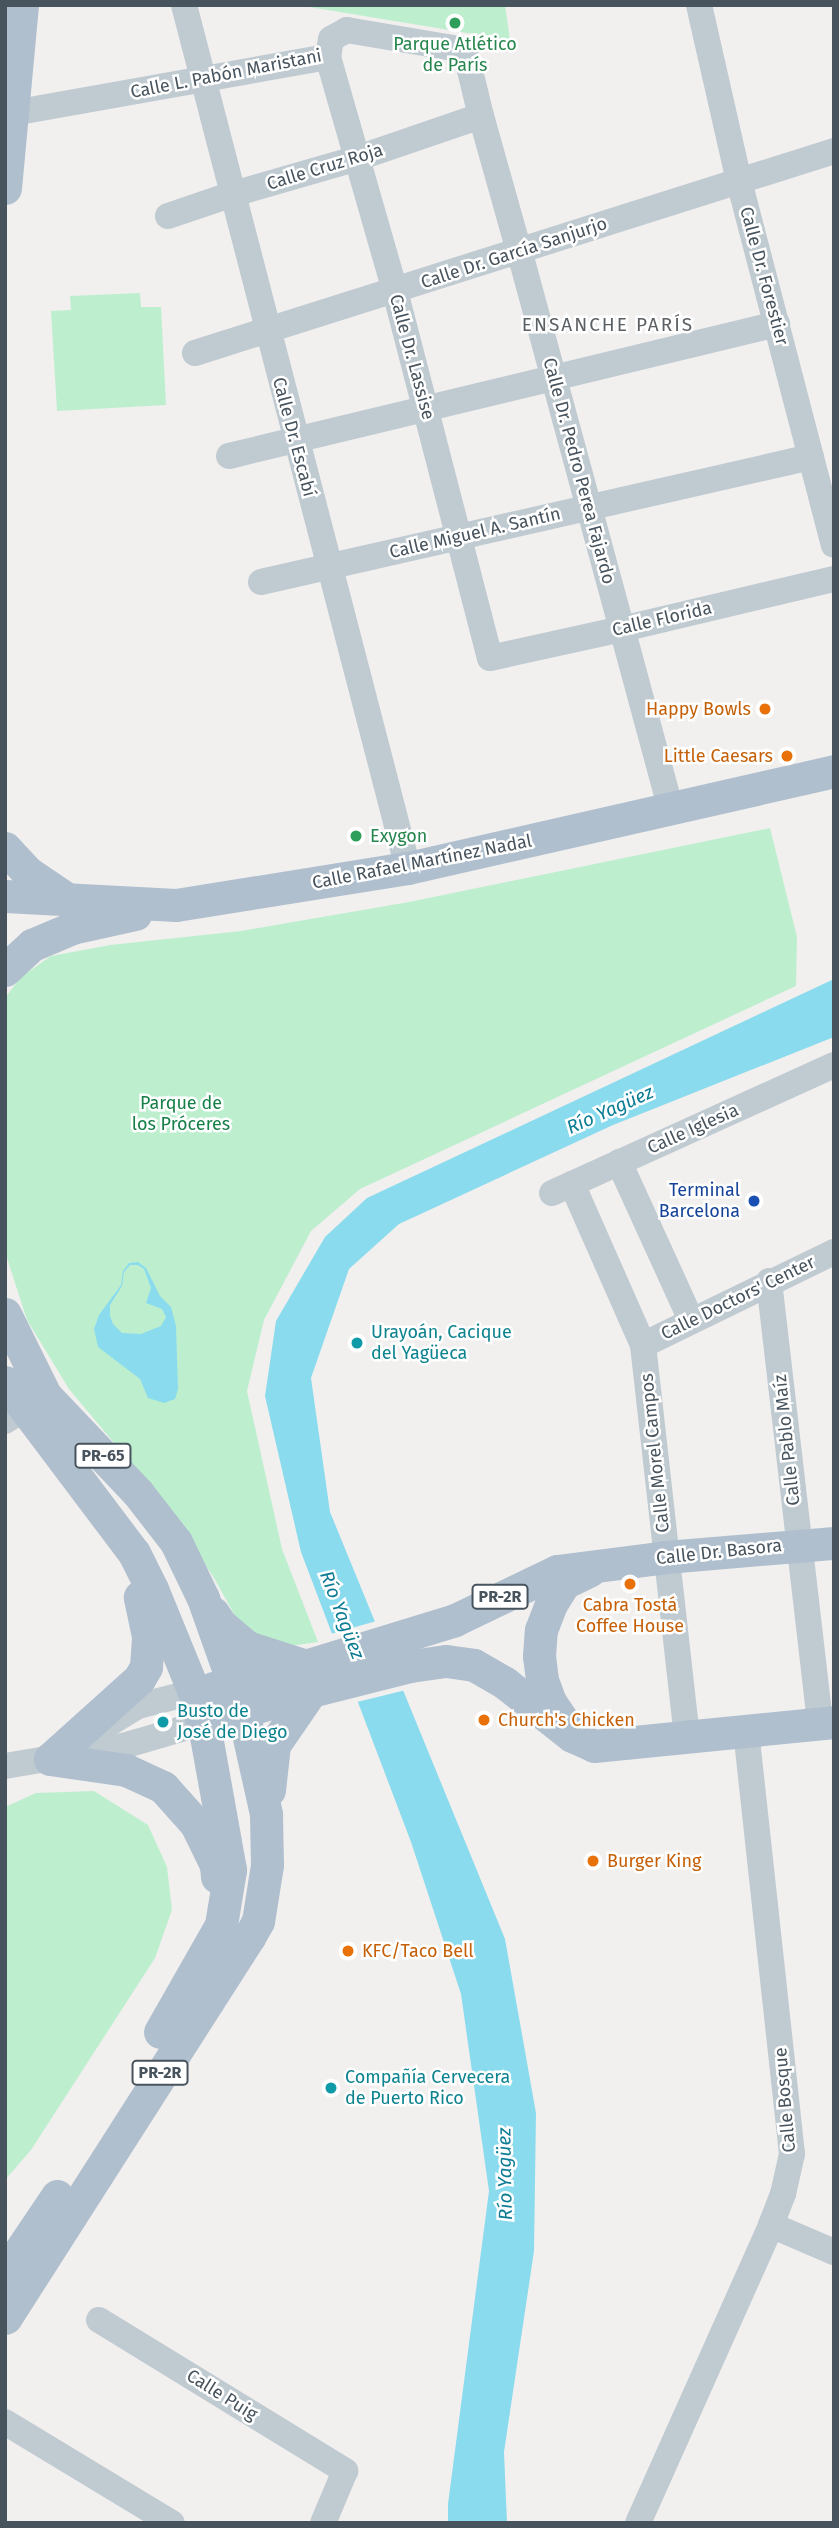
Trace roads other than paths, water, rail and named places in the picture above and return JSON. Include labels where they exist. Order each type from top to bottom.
[{"type":"main road","points":[[5,188],[22,5]]},
{"type":"main road","name":"Calle Rafael Martínez Nadal","points":[[5,896],[176,905],[408,868],[834,771]]},
{"type":"main road","points":[[5,848],[27,872],[67,899]]},
{"type":"main road","points":[[5,970],[32,946],[72,928],[176,905]]},
{"type":"main road","name":"PR-65","points":[[5,1314],[20,1402],[134,1553],[152,1589],[198,1707]]},
{"type":"main road","name":"PR-65","points":[[20,1402],[138,1493],[176,1542],[202,1598],[238,1698]]},
{"type":"main road","name":"Calle Dr. Basora","points":[[604,1564],[799,1544],[834,1543]]},
{"type":"main road","points":[[50,1759],[139,1679],[146,1667],[148,1636],[134,1553]]},
{"type":"main road","points":[[572,1736],[550,1702],[542,1680],[539,1656],[541,1630],[551,1604],[564,1583],[604,1564]]},
{"type":"main road","name":"PR-2R","points":[[5,2273],[180,2000],[221,1925],[230,1870],[223,1819],[198,1707],[404,1652],[455,1620],[557,1571],[604,1564]]},
{"type":"main road","points":[[202,1598],[221,1625],[247,1647],[308,1678],[274,1745],[266,1814]]},
{"type":"main road","name":"PR-2R","points":[[404,1652],[474,1665],[505,1683],[572,1736],[594,1746],[827,1723]]},
{"type":"main road","name":"PR-2R","points":[[5,2318],[258,1921],[267,1865],[266,1814],[238,1698]]},
{"type":"main road","points":[[50,1759],[126,1770],[163,1787],[196,1824],[216,1865],[221,1925]]},
{"type":"street","name":"Calle Dr. Escabí","points":[[184,5],[230,195],[408,868]]},
{"type":"street","name":"Calle Dr. Forestier","points":[[699,5],[739,181],[834,545]]},
{"type":"street","name":"Calle L. Pabón Maristani","points":[[13,113],[328,57],[331,39],[347,30],[465,50]]},
{"type":"street","name":"Calle Dr. Pedro Perea Fajardo","points":[[465,50],[671,810]]},
{"type":"street","name":"Calle Dr. Lassise","points":[[328,57],[395,291],[489,658]]},
{"type":"street","name":"Calle Cruz Roja","points":[[168,216],[358,158],[481,116]]},
{"type":"street","name":"Calle Dr. García Sanjurjo","points":[[195,353],[265,328],[395,291],[834,150]]},
{"type":"street","points":[[229,456],[554,380],[777,324]]},
{"type":"street","name":"Calle Miguel A. Santín","points":[[261,582],[811,457]]},
{"type":"street","name":"Calle Florida","points":[[489,658],[834,579]]},
{"type":"street","name":"Calle Iglesia","points":[[562,1188],[834,1065]]},
{"type":"street","points":[[619,1162],[691,1320]]},
{"type":"street","name":"Calle Morel Campos","points":[[562,1188],[643,1345],[687,1737]]},
{"type":"street","name":"Calle Doctors' Center","points":[[643,1345],[769,1281],[834,1252]]},
{"type":"street","name":"Calle Pablo Maíz","points":[[769,1281],[799,1544],[827,1723]]},
{"type":"street","points":[[5,1766],[123,1746],[198,1707]]},
{"type":"street","name":"Calle Bosque","points":[[638,2523],[771,2225],[783,2194],[792,2154],[746,1731]]},
{"type":"street","points":[[771,2225],[834,2252]]},
{"type":"street","name":"Calle Puig","points":[[99,2320],[345,2471],[323,2523]]},
{"type":"street","points":[[5,2422],[172,2523]]},
{"type":"water","name":"Río Yagüez","points":[[834,979],[834,1037],[613,1125],[399,1224],[349,1269],[311,1378],[330,1512],[505,1939],[536,2113],[534,2251],[504,2452],[507,2523],[448,2523],[448,2504],[489,2191],[461,1994],[411,1842],[301,1552],[265,1396],[276,1321],[325,1237],[367,1198]]},
{"type":"water","points":[[138,1262],[146,1268],[160,1296],[171,1307],[176,1326],[178,1389],[175,1399],[164,1403],[148,1398],[140,1379],[98,1347],[94,1329],[99,1315],[121,1285],[123,1271],[129,1263]],"holes":[[[130,1265],[138,1265],[144,1269],[151,1288],[146,1303],[162,1309],[166,1317],[161,1326],[141,1334],[122,1333],[113,1324],[110,1305],[122,1286],[124,1272]]]},
{"type":"place","name":"Parque Atlético de París","points":[[455,23]]},
{"type":"place","name":"Happy Bowls","points":[[765,709]]},
{"type":"place","name":"Little Caesars","points":[[787,756]]},
{"type":"place","name":"Exygon","points":[[356,836]]},
{"type":"place","name":"Terminal Barcelona","points":[[754,1201]]},
{"type":"place","name":"Urayoán, Cacique del Yagüeca","points":[[357,1343]]},
{"type":"place","name":"Cabra Tostá Coffee House","points":[[630,1584]]},
{"type":"place","name":"Church's Chicken","points":[[484,1720]]},
{"type":"place","name":"Busto de José de Diego","points":[[163,1722]]},
{"type":"place","name":"Burger King","points":[[593,1861]]},
{"type":"place","name":"KFC/Taco Bell","points":[[348,1951]]},
{"type":"place","name":"Compañía Cervecera de Puerto Rico","points":[[331,2088]]},
{"type":"district","name":"ENSANCHE PARÍS","points":[[608,325]]},
{"type":"park label","name":"Parque de los Próceres","points":[[181,1114]]}]
